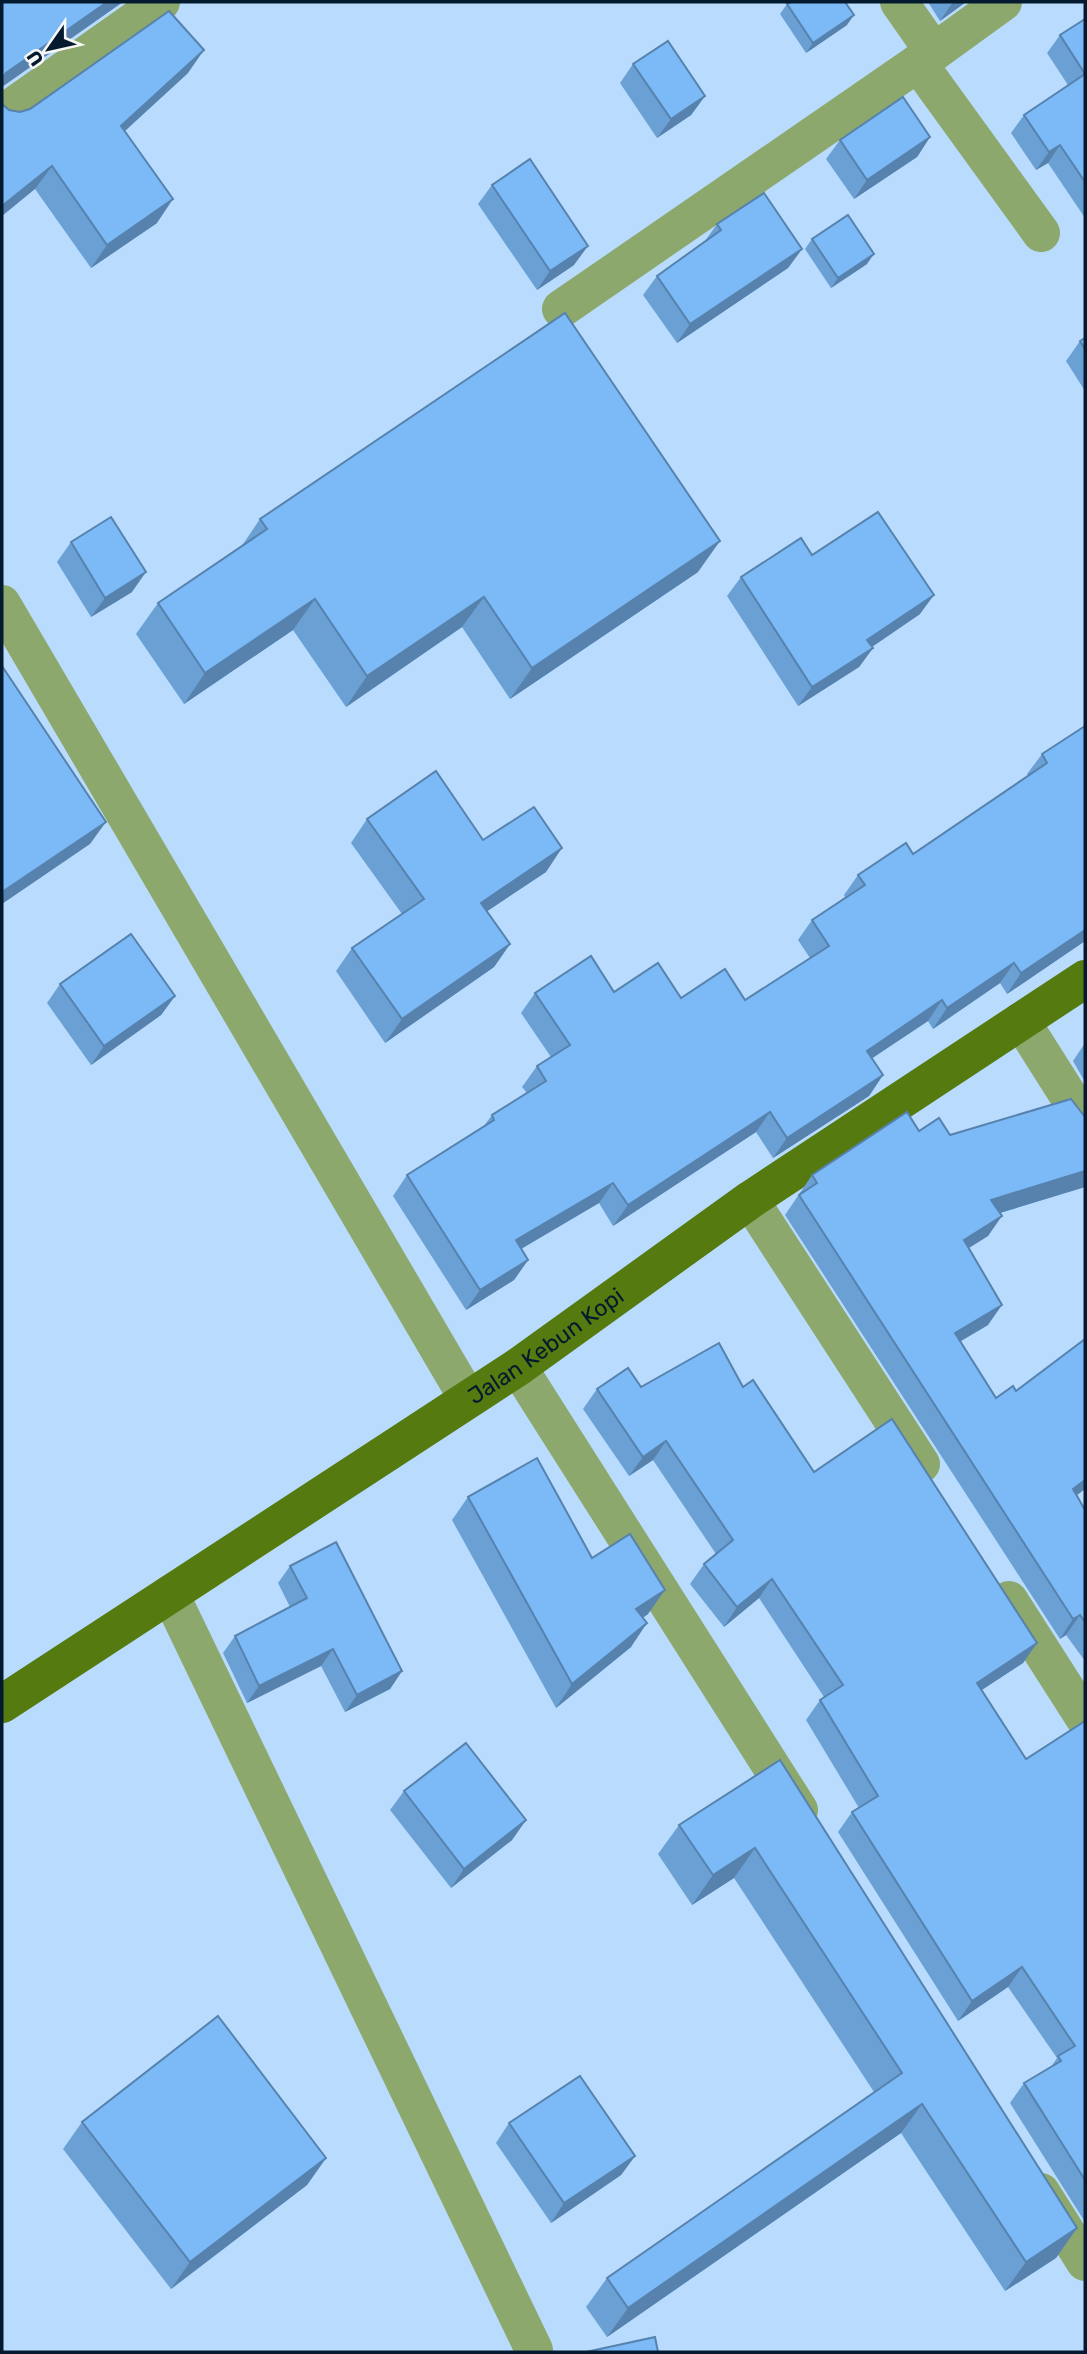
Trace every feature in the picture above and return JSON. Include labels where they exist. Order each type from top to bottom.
[{"type":"main road","name":"Jalan Kebun Kopi","points":[[2,1704],[518,1367],[750,1200],[1085,979]]},
{"type":"street","points":[[2,114],[161,2]]},
{"type":"street","points":[[899,2],[926,58],[1041,233]]},
{"type":"street","points":[[561,309],[1003,2]]},
{"type":"street","points":[[2,604],[15,654],[468,1399]]},
{"type":"street","points":[[1021,1021],[1085,1122]]},
{"type":"street","points":[[750,1200],[936,1488]]},
{"type":"street","points":[[518,1367],[817,1838]]},
{"type":"street","points":[[989,1569],[1085,1719]]},
{"type":"street","points":[[170,1594],[534,2350]]},
{"type":"street","points":[[1026,2167],[1085,2262]]},
{"type":"building","points":[[2,2],[107,2],[2,78]]},
{"type":"building","points":[[845,2],[854,15],[813,43],[787,4]]},
{"type":"building","points":[[169,11],[204,50],[121,126],[173,199],[107,245],[52,166],[2,206],[2,104],[9,110],[20,112],[30,109]]},
{"type":"building","points":[[1085,19],[1085,74],[1060,35]]},
{"type":"building","points":[[668,41],[705,96],[671,119],[633,64]]},
{"type":"building","points":[[1085,74],[1085,182],[1060,145],[1049,152],[1024,115]]},
{"type":"building","points":[[903,97],[930,137],[867,180],[840,140]]},
{"type":"building","points":[[530,159],[588,246],[550,271],[492,185]]},
{"type":"building","points":[[764,193],[802,249],[690,324],[657,276],[721,230],[717,224]]},
{"type":"building","points":[[848,215],[874,254],[838,278],[812,239]]},
{"type":"building","points":[[565,313],[720,541],[532,668],[484,597],[367,676],[315,599],[205,673],[158,603],[267,529],[260,519]]},
{"type":"building","points":[[878,512],[934,595],[867,640],[873,648],[812,687],[741,577],[801,538],[812,555]]},
{"type":"building","points":[[111,517],[146,572],[105,598],[71,542]]},
{"type":"building","points":[[2,666],[106,822],[2,892]]},
{"type":"building","points":[[1085,726],[1085,930],[1021,973],[1014,963],[947,1008],[942,1000],[867,1051],[883,1075],[787,1138],[770,1112],[628,1205],[613,1183],[516,1240],[528,1260],[480,1290],[407,1175],[494,1120],[492,1115],[546,1081],[537,1066],[570,1045],[535,993],[591,956],[614,992],[658,963],[681,998],[725,969],[745,1000],[829,946],[812,920],[865,885],[858,875],[906,843],[913,854],[1047,763],[1042,754]]},
{"type":"building","points":[[436,771],[483,840],[534,807],[562,848],[481,903],[510,944],[402,1019],[352,948],[424,899],[367,819]]},
{"type":"building","points":[[131,934],[175,996],[104,1046],[60,984]]},
{"type":"building","points":[[1071,1099],[1085,1117],[1085,1171],[991,1200],[1002,1216],[964,1240],[1002,1305],[955,1333],[996,1398],[1013,1386],[1016,1391],[1085,1339],[1085,1480],[1073,1489],[1085,1510],[1085,1622],[1080,1615],[1073,1619],[799,1195],[817,1183],[812,1175],[907,1112],[919,1131],[939,1118],[950,1135]]},
{"type":"building","points":[[719,1343],[743,1387],[753,1380],[814,1472],[892,1419],[1037,1643],[977,1683],[1026,1759],[1085,1721],[1085,2180],[1024,2083],[1061,2061],[1058,2056],[1075,2046],[1022,1967],[972,2001],[852,1812],[878,1796],[820,1700],[843,1685],[772,1579],[737,1607],[704,1564],[733,1540],[666,1441],[643,1457],[597,1389],[628,1368],[641,1387]]},
{"type":"building","points":[[537,1458],[592,1558],[630,1534],[665,1590],[636,1609],[647,1623],[572,1684],[468,1497]]},
{"type":"building","points":[[336,1542],[402,1671],[357,1695],[333,1649],[259,1686],[235,1636],[307,1598],[290,1566]]},
{"type":"building","points":[[466,1743],[526,1820],[464,1869],[404,1791]]},
{"type":"building","points":[[780,1760],[1077,2228],[1026,2262],[922,2104],[628,2308],[607,2278],[902,2073],[755,1848],[713,1875],[679,1825]]},
{"type":"building","points":[[218,2016],[326,2158],[190,2262],[82,2122]]},
{"type":"building","points":[[580,2076],[635,2156],[564,2203],[509,2123]]},
{"type":"building","points":[[655,2337],[658,2352],[586,2352]]}]
